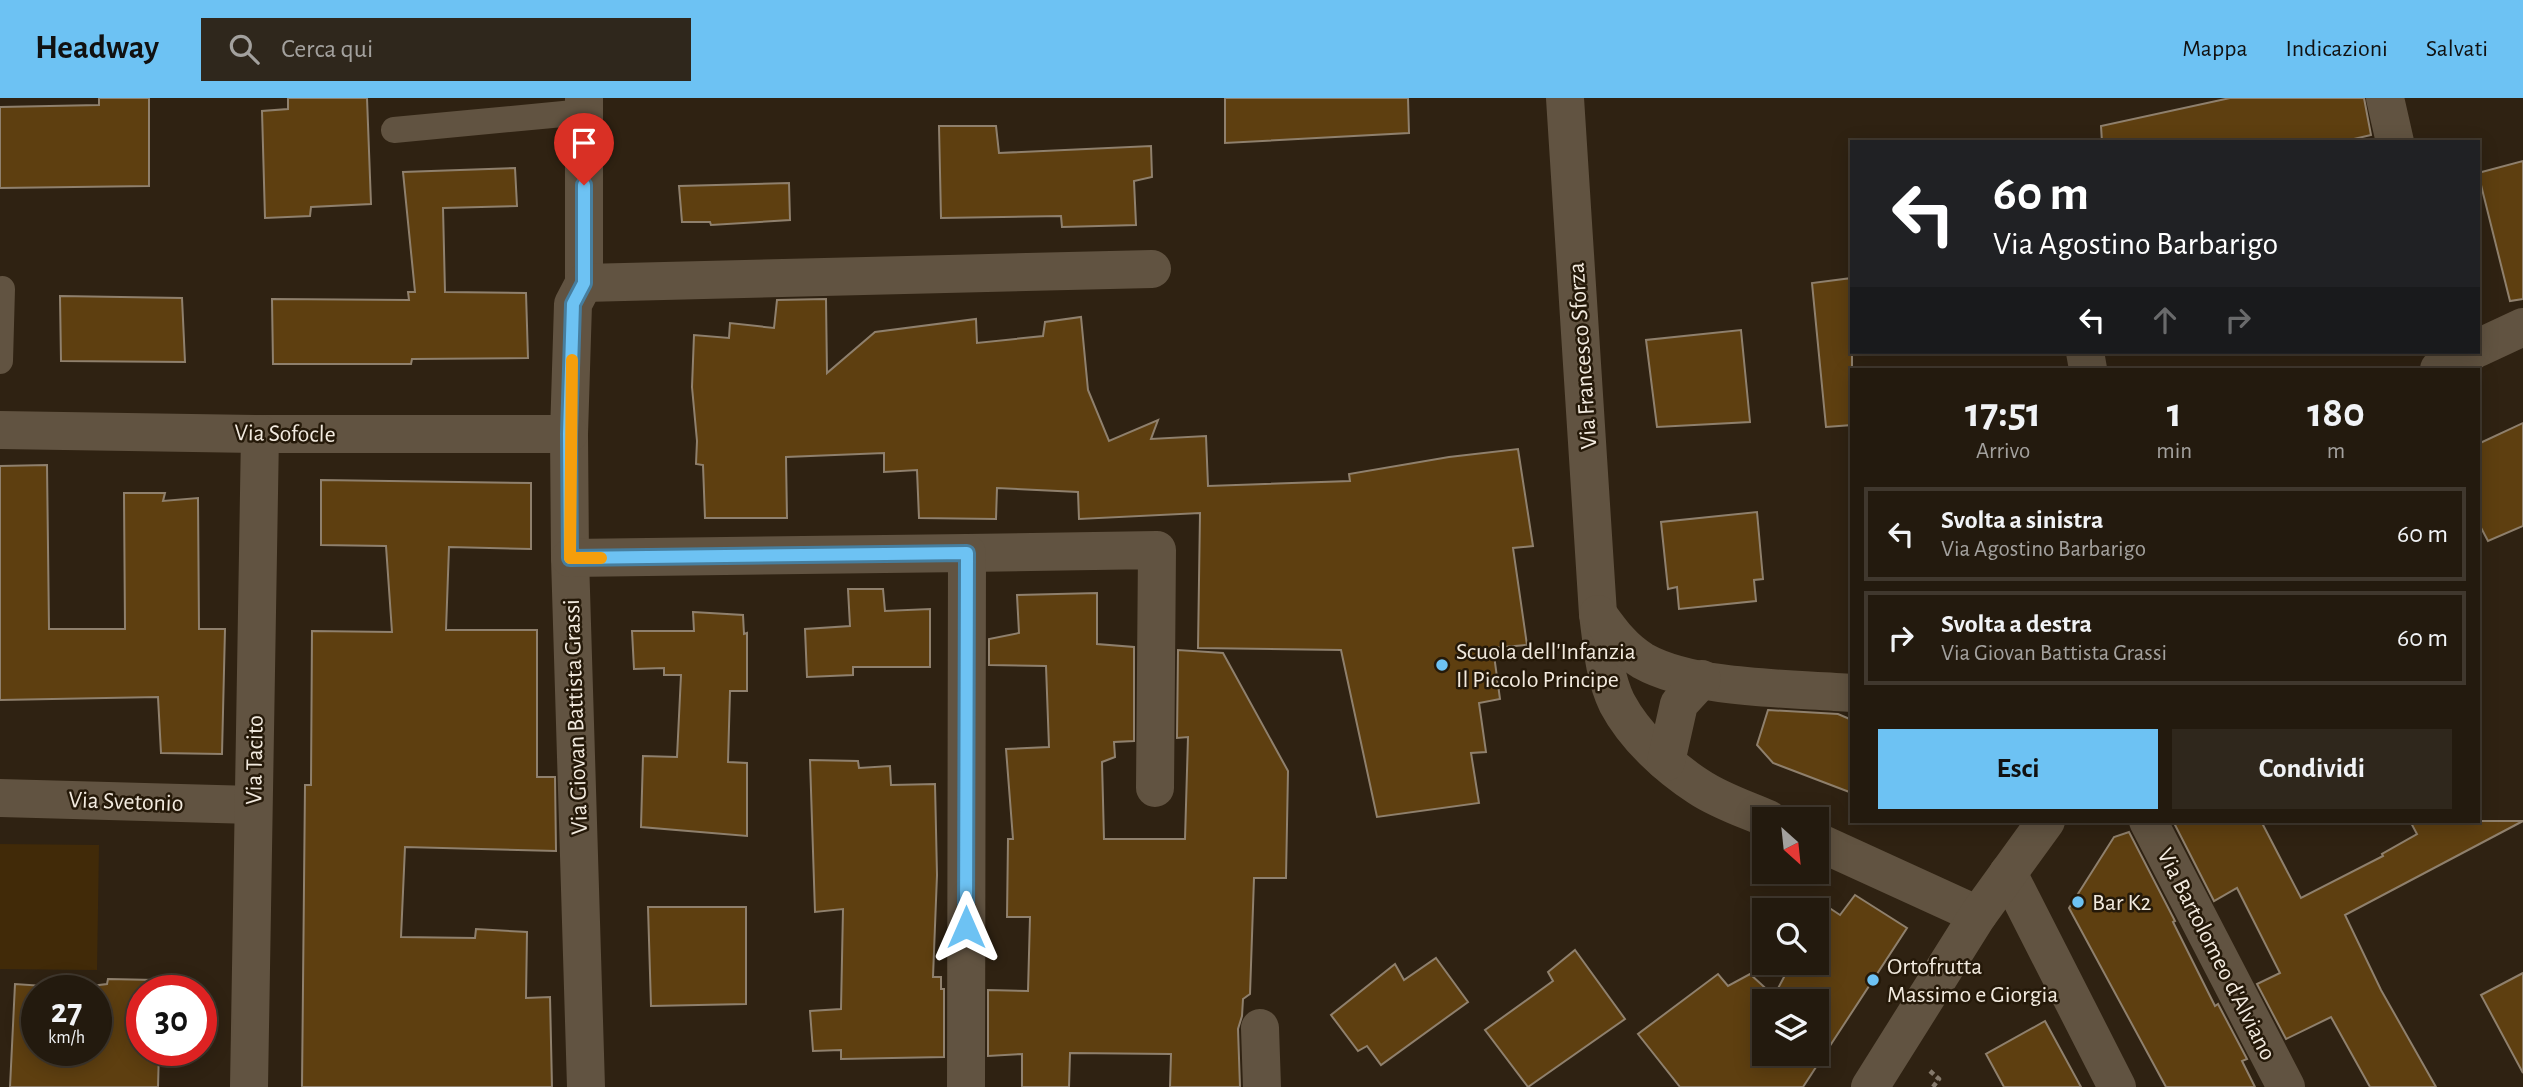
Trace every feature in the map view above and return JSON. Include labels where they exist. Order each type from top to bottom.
[{"type":"street","name":"Via Francesco Sforza","points":[[1565,98],[1598,614],[1605,666],[1617,703],[1638,733],[1666,762],[1700,788],[1752,812]]},
{"type":"street","points":[[2385,98],[2395,140]]},
{"type":"street","name":"Via Giovan Battista Grassi","points":[[584,105],[584,283],[573,304],[569,434],[570,558],[586,1087]]},
{"type":"street","points":[[584,283],[1152,269]]},
{"type":"street","points":[[2480,347],[2523,327]]},
{"type":"street","name":"Via Sofocle","points":[[0,430],[260,434],[569,434]]},
{"type":"street","name":"Via Tacito","points":[[249,1087],[260,434]]},
{"type":"street","points":[[570,558],[1157,550],[1155,788]]},
{"type":"street","points":[[965,1087],[967,553]]},
{"type":"street","points":[[1598,614],[1618,642],[1643,661],[1679,675],[1729,684],[1850,693]]},
{"type":"street","points":[[1666,762],[1679,704],[1702,679]]},
{"type":"street","name":"Via Svetonio","points":[[0,798],[253,805]]},
{"type":"street","points":[[1870,1087],[1978,915],[2045,823]]},
{"type":"street","name":"Via Bartolomeo d'Alviano","points":[[2149,823],[2286,1087]]},
{"type":"street","points":[[1829,847],[1978,915]]},
{"type":"street","points":[[2008,873],[2117,1087]]},
{"type":"street","points":[[1260,1028],[1262,1087]]},
{"type":"lane","points":[[394,130],[584,105]]},
{"type":"lane","points":[[0,361],[2,289]]},
{"type":"shaded area","points":[[0,844],[99,845],[97,970],[0,969]]},
{"type":"building","points":[[99,98],[149,98],[149,186],[0,188],[0,107],[99,105]]},
{"type":"building","points":[[288,98],[367,98],[371,204],[311,207],[310,216],[265,218],[262,111],[288,109]]},
{"type":"building","points":[[1225,98],[1408,98],[1409,133],[1225,143]]},
{"type":"building","points":[[2230,98],[2364,98],[2371,135],[2350,140],[2102,140],[2101,126]]},
{"type":"building","points":[[939,126],[996,126],[999,153],[1151,146],[1152,177],[1134,181],[1136,225],[1062,227],[1061,216],[941,218]]},
{"type":"building","points":[[2523,161],[2523,299],[2510,301],[2480,172]]},
{"type":"building","points":[[515,168],[517,206],[443,208],[445,292],[526,293],[528,358],[412,359],[411,364],[273,364],[272,299],[409,300],[408,292],[415,292],[403,172]]},
{"type":"building","points":[[789,183],[790,220],[711,225],[710,222],[682,222],[679,186]]},
{"type":"building","points":[[1850,278],[1850,425],[1826,427],[1812,283]]},
{"type":"building","points":[[60,296],[182,298],[185,362],[61,361]]},
{"type":"building","points":[[826,299],[827,373],[875,332],[976,319],[977,343],[1043,336],[1045,322],[1081,317],[1088,390],[1109,441],[1158,420],[1151,439],[1206,436],[1208,486],[1350,481],[1349,474],[1449,457],[1518,449],[1533,546],[1513,548],[1527,645],[1493,648],[1500,699],[1479,703],[1486,752],[1471,753],[1479,803],[1377,817],[1341,650],[1198,648],[1200,513],[1079,519],[1078,492],[997,488],[996,519],[919,518],[917,470],[884,472],[884,453],[786,457],[787,518],[705,518],[703,465],[696,464],[697,441],[692,387],[694,335],[729,338],[730,323],[774,328],[777,300]]},
{"type":"building","points":[[1741,330],[1750,422],[1657,427],[1646,340]]},
{"type":"building","points":[[2523,423],[2523,526],[2488,541],[2480,526],[2480,443]]},
{"type":"building","points":[[47,465],[49,629],[125,629],[124,493],[165,493],[163,501],[198,498],[199,629],[225,629],[222,754],[161,753],[158,697],[0,700],[0,466]]},
{"type":"building","points":[[321,480],[531,483],[531,549],[449,547],[446,630],[537,630],[537,777],[555,777],[556,851],[405,847],[401,937],[475,938],[476,929],[527,932],[526,998],[550,997],[552,1087],[302,1087],[305,785],[311,785],[312,631],[392,632],[386,546],[321,545]]},
{"type":"building","points":[[1757,512],[1763,579],[1754,580],[1756,601],[1679,609],[1677,587],[1668,589],[1661,522]]},
{"type":"building","points":[[848,589],[883,589],[885,611],[930,609],[930,667],[853,667],[853,675],[807,677],[805,629],[850,626]]},
{"type":"building","points":[[1097,593],[1097,644],[1134,647],[1134,741],[1114,742],[1115,757],[1102,762],[1104,839],[1185,839],[1188,737],[1177,738],[1178,650],[1223,653],[1288,771],[1286,878],[1254,878],[1250,994],[1243,999],[1238,1029],[1240,1087],[1170,1087],[1171,1054],[1070,1053],[1069,1087],[1022,1087],[1022,1054],[988,1056],[988,990],[1028,991],[1030,917],[1007,917],[1008,839],[1013,839],[1006,749],[1049,747],[1046,666],[989,665],[989,639],[1019,633],[1017,595]]},
{"type":"building","points":[[693,612],[743,615],[744,634],[747,633],[747,691],[730,691],[728,762],[747,763],[747,836],[641,827],[643,756],[677,757],[681,675],[664,675],[664,668],[634,669],[632,631],[694,631]]},
{"type":"building","points":[[1768,710],[1838,714],[1850,719],[1850,792],[1773,763],[1757,745]]},
{"type":"building","points":[[810,760],[858,761],[859,768],[890,766],[891,785],[935,784],[937,875],[933,977],[941,977],[941,989],[944,989],[944,1057],[841,1059],[841,1050],[813,1051],[810,1011],[841,1009],[843,909],[815,912]]},
{"type":"building","points":[[2523,821],[2345,915],[2381,990],[2436,1087],[2370,1087],[2331,1017],[2286,1039],[2257,984],[2280,973],[2237,888],[2214,901],[2174,823],[2262,823],[2301,898],[2383,856],[2382,854],[2417,834],[2411,823]]},
{"type":"building","points":[[2129,832],[2215,1006],[2218,1004],[2247,1059],[2242,1061],[2255,1087],[2166,1087],[2069,908],[2114,837]]},
{"type":"building","points":[[1855,895],[1907,928],[1829,1047],[1829,989],[1778,989],[1785,975],[1829,975],[1829,908],[1840,915]]},
{"type":"building","points":[[648,907],[746,907],[746,1004],[651,1006]]},
{"type":"building","points":[[1575,950],[1625,1019],[1528,1087],[1485,1030],[1553,981],[1548,972]]},
{"type":"building","points":[[1436,958],[1468,1002],[1381,1065],[1367,1046],[1358,1051],[1331,1015],[1395,964],[1404,980]]},
{"type":"building","points":[[2523,973],[2523,1073],[2481,995]]},
{"type":"building","points":[[1718,974],[1728,986],[1750,974],[1766,989],[1752,989],[1752,1066],[1817,1066],[1803,1087],[1680,1087],[1638,1034]]},
{"type":"building","points":[[112,979],[126,979],[126,1066],[159,1066],[158,1087],[10,1087],[15,984],[21,984],[21,1066],[112,1066]]},
{"type":"building","points":[[2045,1021],[2081,1087],[2004,1087],[1986,1054]]},
{"type":"slow traffic","points":[[572,360],[569,434],[570,558],[601,558]]},
{"type":"place","name":"Scuola dell'Infanzia Il Piccolo Principe","points":[[1442,665]]},
{"type":"place","name":"Bar K2","points":[[2078,902]]},
{"type":"place","name":"Ortofrutta Massimo e Giorgia","points":[[1873,980]]},
{"type":"route","points":[[584,185],[584,283],[573,304],[569,434],[570,558],[967,553],[966,927]]}]
